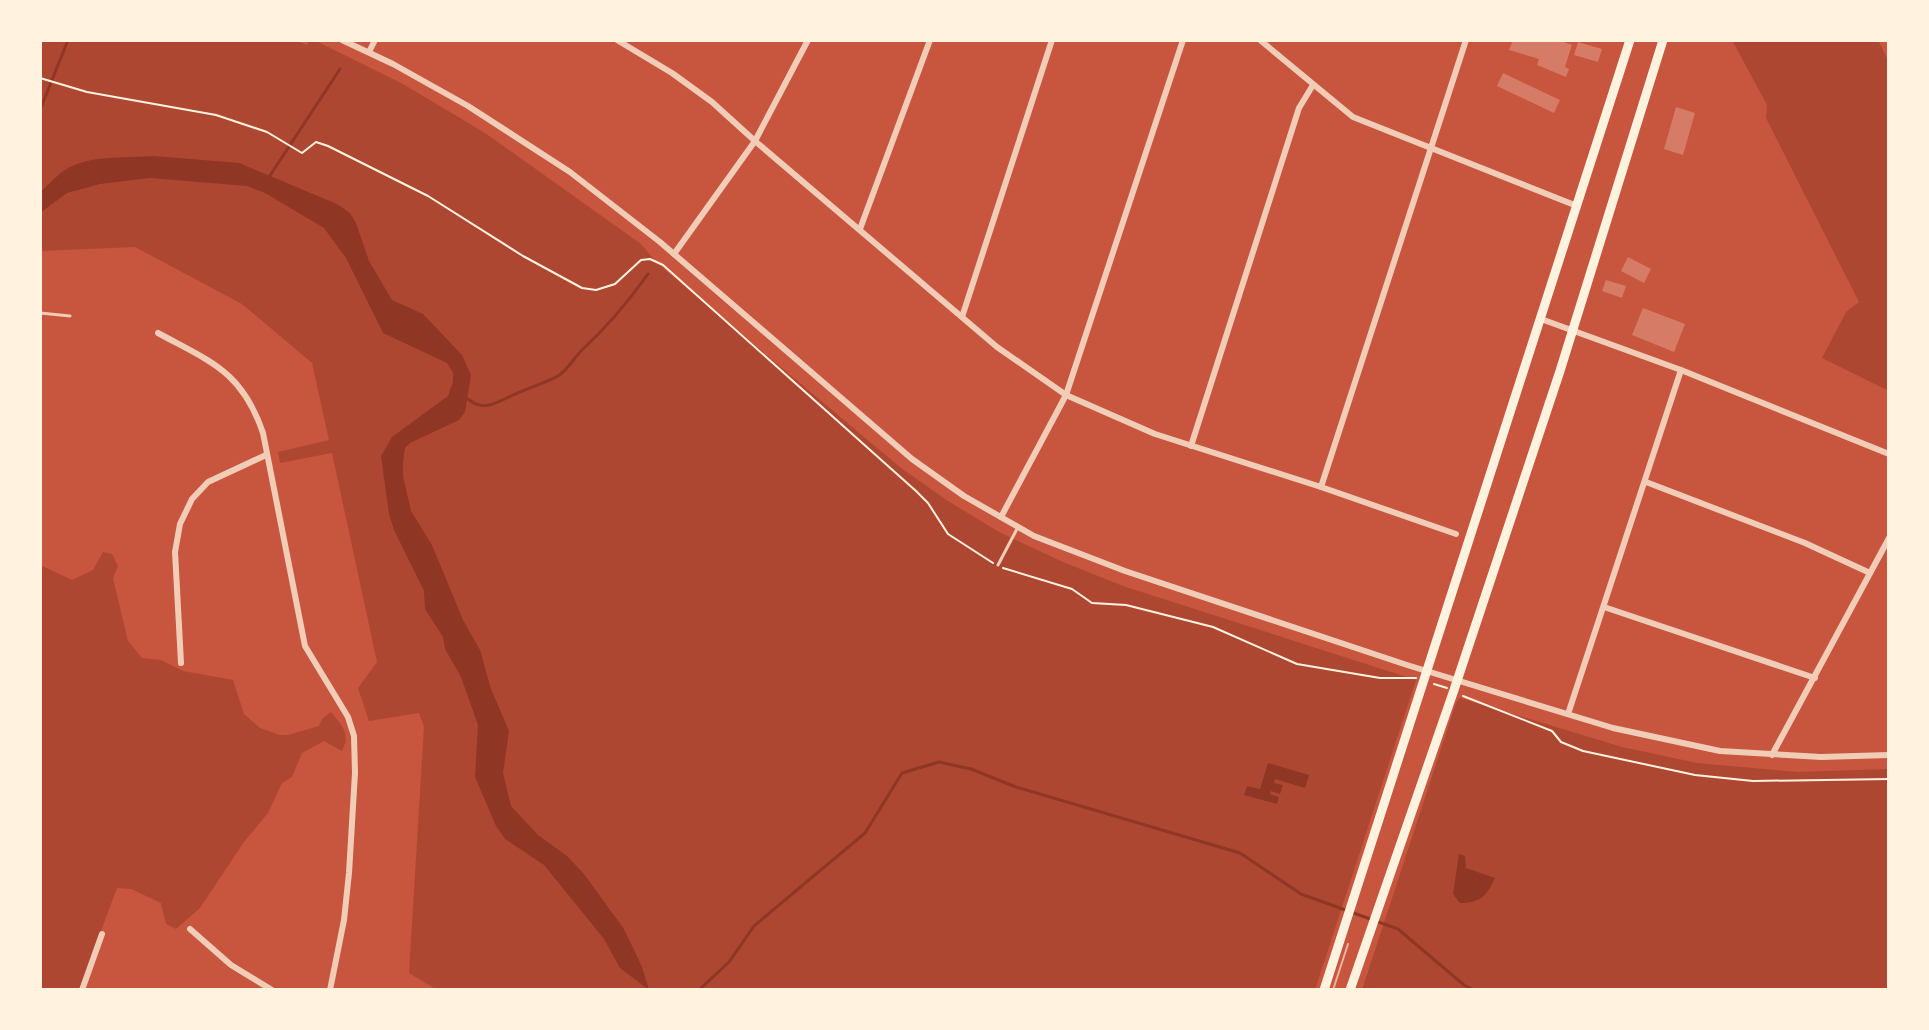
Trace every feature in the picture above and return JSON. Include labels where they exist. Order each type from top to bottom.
[{"type":"main road","points":[[1324,990],[1630,40]]},
{"type":"main road","points":[[1350,990],[1455,686],[1663,40]]},
{"type":"street","points":[[342,40],[468,106],[537,149],[674,254],[912,459],[950,487],[1018,527],[1061,547],[1424,676],[1613,728],[1676,743],[1772,755],[1855,758],[1889,755]]},
{"type":"street","points":[[369,52],[375,40]]},
{"type":"street","points":[[617,40],[690,85],[997,347],[1066,395],[1155,434],[1456,534]]},
{"type":"street","points":[[674,254],[755,141],[808,40]]},
{"type":"street","points":[[860,229],[930,40]]},
{"type":"street","points":[[962,317],[1052,40]]},
{"type":"street","points":[[1001,517],[1066,395],[1183,40]]},
{"type":"street","points":[[1260,40],[1353,117],[1577,206]]},
{"type":"street","points":[[1321,487],[1466,40]]},
{"type":"street","points":[[1191,446],[1299,108],[1313,85]]},
{"type":"street","points":[[1541,319],[1681,370],[1889,454]]},
{"type":"street","points":[[158,333],[209,361],[241,385],[252,401],[305,646],[348,717],[354,736],[355,787],[349,873],[344,920],[330,990]]},
{"type":"street","points":[[1568,714],[1681,370]]},
{"type":"street","points":[[181,663],[175,552],[180,524],[192,499],[208,482],[266,455]]},
{"type":"street","points":[[1646,482],[1805,543],[1870,573]]},
{"type":"street","points":[[1772,755],[1889,538]]},
{"type":"street","points":[[1604,607],[1815,678]]},
{"type":"street","points":[[190,929],[231,965],[272,990]]},
{"type":"street","points":[[82,990],[102,934]]},
{"type":"lane","points":[[40,313],[70,316]]},
{"type":"lane","points":[[998,565],[1018,527]]},
{"type":"path","points":[[40,78],[87,92],[216,115],[267,132],[302,153],[316,142],[328,146],[428,196],[523,256],[582,288],[596,290],[615,284],[641,260],[650,259],[663,265],[916,491],[928,503],[948,534],[998,565],[1072,589],[1092,603],[1126,605],[1213,627],[1297,664],[1380,678],[1424,676],[1455,686],[1489,709],[1552,731],[1561,742],[1583,751],[1695,775],[1753,781],[1889,779]]},
{"type":"shaded area","points":[[40,40],[294,40],[307,45],[309,40],[314,40],[403,84],[485,133],[641,244],[657,263],[901,468],[999,532],[1123,586],[1416,680],[1315,990],[437,990],[409,973],[424,727],[419,713],[369,721],[358,688],[377,662],[332,453],[280,463],[278,452],[329,440],[312,363],[242,304],[135,247],[40,251]]},
{"type":"shaded area","points":[[1732,40],[1878,40],[1889,63],[1889,391],[1822,358],[1846,312],[1859,302],[1766,118],[1767,105]]},
{"type":"shaded area","points":[[154,156],[239,163],[337,204],[350,213],[356,223],[369,261],[392,300],[423,314],[462,355],[471,375],[465,412],[459,420],[405,448],[403,476],[411,511],[432,545],[463,620],[480,650],[491,689],[509,731],[503,773],[511,806],[538,835],[567,856],[584,874],[624,929],[649,990],[620,968],[604,939],[544,865],[505,839],[496,826],[475,777],[478,725],[461,677],[445,649],[443,637],[425,609],[424,591],[394,530],[381,456],[392,437],[448,396],[453,373],[447,363],[383,333],[346,258],[324,228],[265,193],[247,186],[150,178],[100,184],[67,193],[40,213],[40,192],[70,167],[100,159]]},
{"type":"shaded area","points":[[103,552],[112,554],[118,566],[113,578],[128,641],[142,658],[161,660],[183,671],[233,680],[244,714],[260,728],[288,735],[319,726],[331,712],[342,726],[346,740],[342,751],[324,741],[302,753],[292,777],[282,783],[268,813],[244,842],[200,908],[176,929],[166,924],[161,903],[131,889],[117,888],[79,990],[40,990],[40,565],[72,580],[93,570]]},
{"type":"shaded area","points":[[1460,698],[1622,747],[1697,763],[1798,772],[1889,769],[1889,990],[1362,990]]},
{"type":"shaded area","points":[[1268,763],[1309,775],[1305,788],[1275,779],[1274,783],[1283,785],[1280,794],[1271,791],[1270,794],[1279,797],[1277,804],[1244,795],[1247,786],[1260,789]]},
{"type":"shaded area","points":[[1459,854],[1465,856],[1466,868],[1495,878],[1486,894],[1473,902],[1460,903],[1453,894]]},
{"type":"building","points":[[1513,40],[1558,40],[1572,45],[1565,67],[1569,69],[1566,77],[1537,65],[1539,59],[1509,50]]},
{"type":"building","points":[[1578,42],[1602,49],[1598,62],[1574,55]]},
{"type":"building","points":[[1503,73],[1560,100],[1554,113],[1497,86]]},
{"type":"building","points":[[1676,107],[1695,113],[1683,155],[1664,149]]},
{"type":"building","points":[[1628,257],[1651,269],[1644,283],[1621,271]]},
{"type":"building","points":[[1606,280],[1626,286],[1622,298],[1602,291]]},
{"type":"building","points":[[1643,308],[1685,324],[1674,352],[1632,335]]},
{"type":"waterway","points":[[40,110],[68,40]]},
{"type":"waterway","points":[[267,180],[340,69]]},
{"type":"waterway","points":[[468,399],[479,405],[490,405],[558,376],[601,332],[648,274]]},
{"type":"waterway","points":[[699,990],[729,962],[754,926],[865,833],[902,773],[939,762],[971,769],[1016,787],[1240,853],[1301,894],[1398,929],[1474,990]]},
{"type":"tram line","points":[[1333,990],[1348,944]]}]
